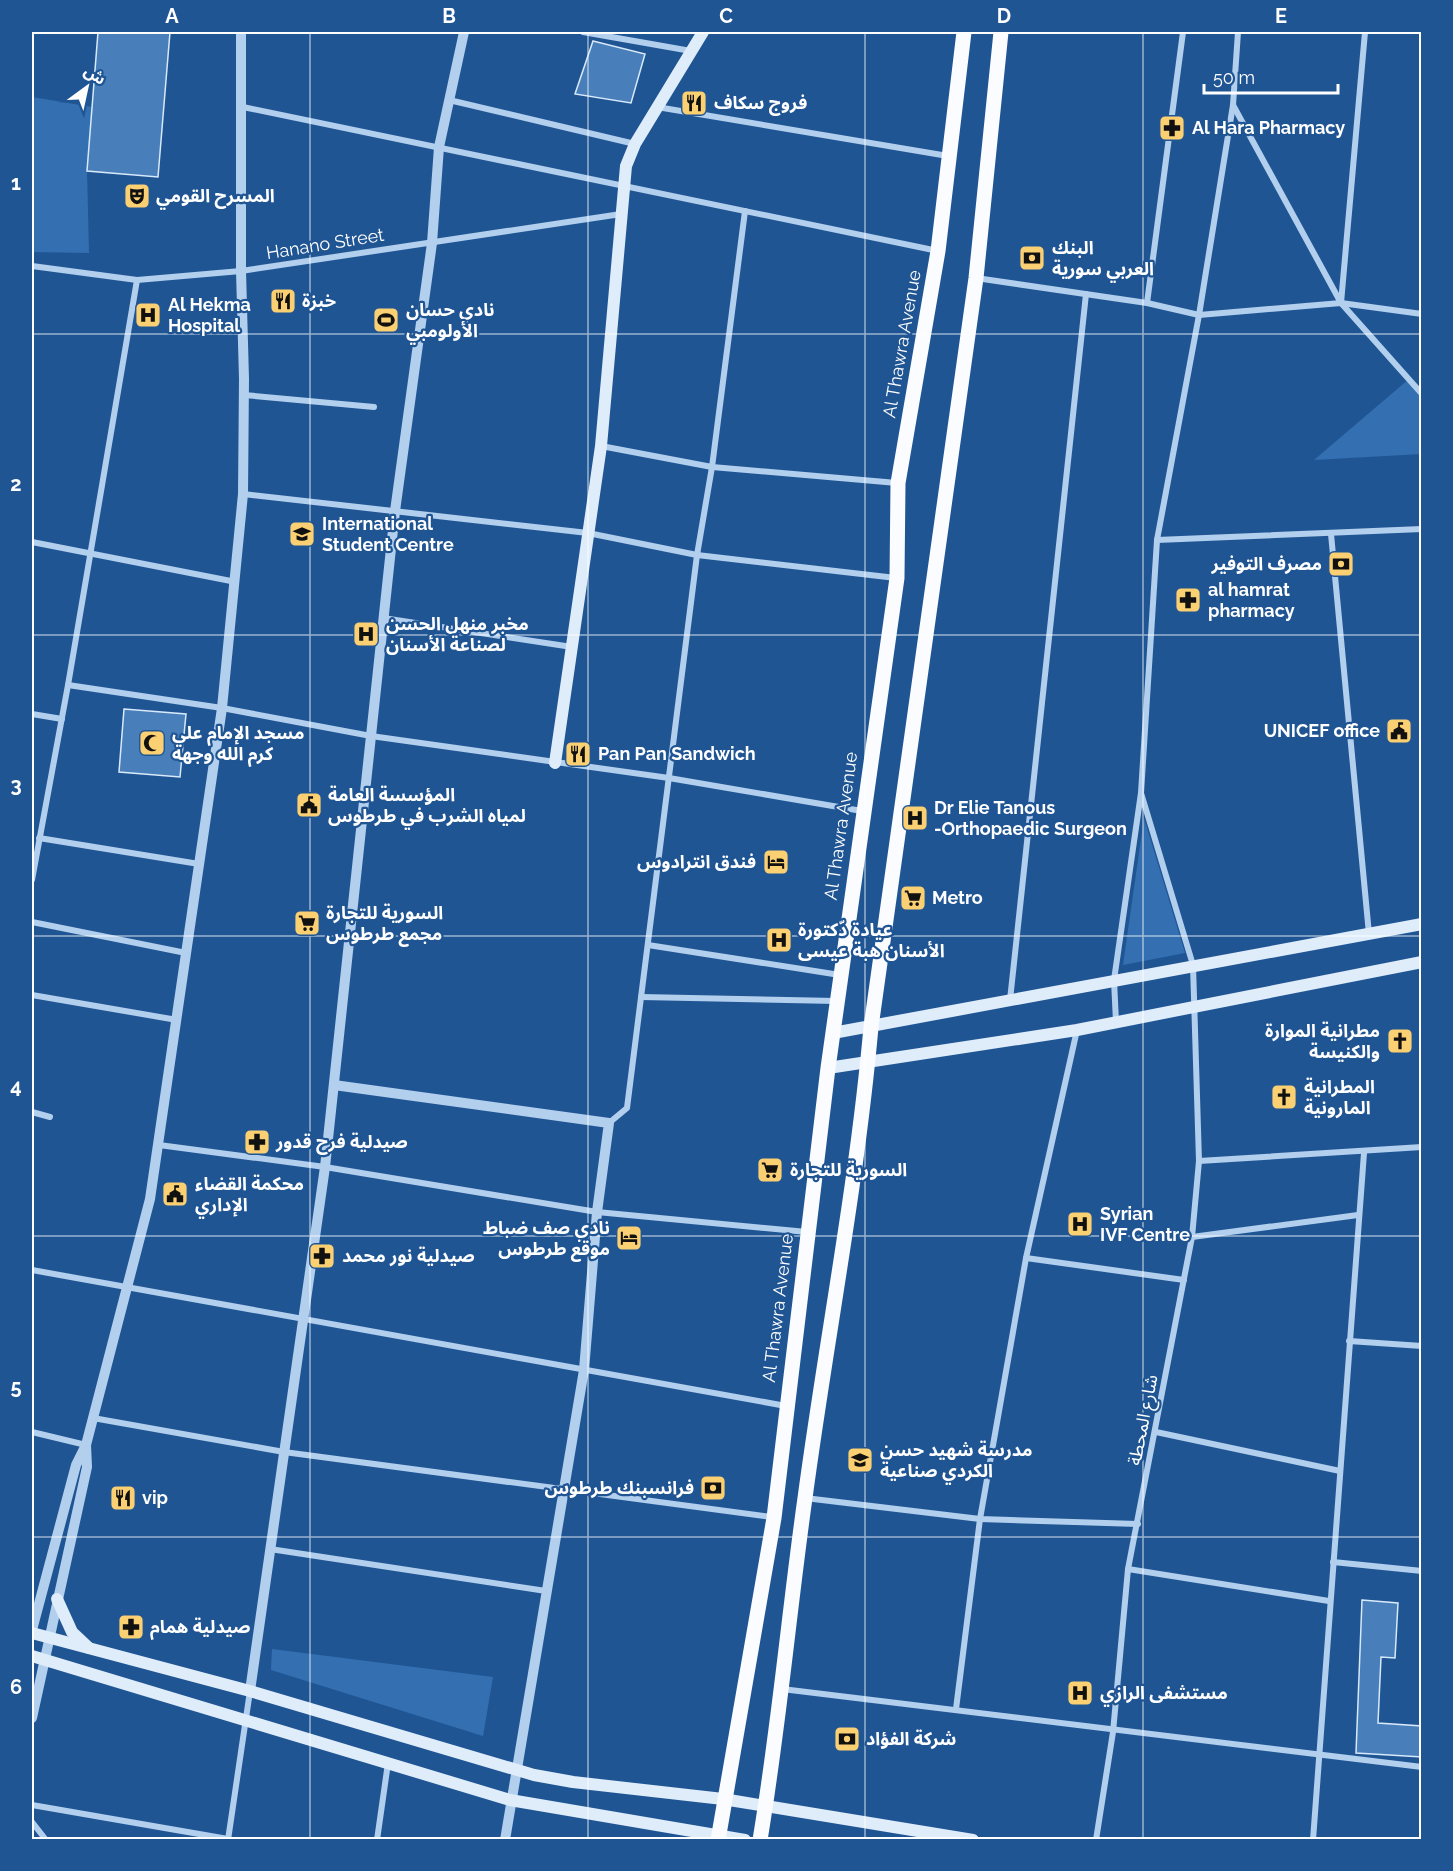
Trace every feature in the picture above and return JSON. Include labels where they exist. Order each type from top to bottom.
[{"type":"main road","points":[[555,763],[601,446],[626,166],[635,144],[703,32]]},
{"type":"main road","name":"Al Thawra Avenue","points":[[718,1837],[774,1518],[828,1068],[862,811],[897,578],[898,483],[938,251],[964,32]]},
{"type":"main road","points":[[760,1839],[782,1689],[805,1498],[862,1121],[872,1027],[976,278],[1001,32]]},
{"type":"main road","points":[[833,1033],[1422,924]]},
{"type":"main road","points":[[828,1068],[1077,1030],[1194,1005],[1422,962]]},
{"type":"main road","points":[[57,1599],[72,1632],[90,1649]]},
{"type":"main road","points":[[32,1632],[250,1691],[516,1769],[573,1782],[766,1805],[973,1839]]},
{"type":"main road","points":[[38,1658],[510,1800],[718,1837],[745,1839]]},
{"type":"street","points":[[32,1632],[76,1465],[86,1445],[150,1199],[222,708],[243,494],[241,32]]},
{"type":"street","points":[[32,1805],[228,1839],[325,1167],[395,511],[432,243],[439,147],[464,32]]},
{"type":"street","points":[[583,32],[691,51]]},
{"type":"street","points":[[1147,303],[1184,32]]},
{"type":"street","points":[[1116,1022],[1114,980],[1141,793],[1157,540],[1199,315],[1233,105],[1238,32]]},
{"type":"street","points":[[1341,303],[1365,32]]},
{"type":"street","points":[[449,100],[635,144]]},
{"type":"street","points":[[1233,105],[1341,303],[1422,394]]},
{"type":"street","points":[[243,107],[938,251]]},
{"type":"street","points":[[657,107],[948,156]]},
{"type":"street","points":[[505,1839],[584,1370],[597,1212],[609,1123],[627,1108],[697,555],[712,467],[745,211]]},
{"type":"street","name":"Hanano Street","points":[[32,266],[137,280],[241,272],[621,213]]},
{"type":"street","points":[[976,278],[1147,303],[1199,315],[1341,303],[1422,314]]},
{"type":"street","points":[[32,880],[68,685],[137,280]]},
{"type":"street","points":[[1010,1000],[1086,294]]},
{"type":"street","points":[[244,395],[374,407]]},
{"type":"street","points":[[601,446],[712,467],[898,483]]},
{"type":"street","points":[[243,494],[588,533],[697,555],[897,578]]},
{"type":"street","points":[[1157,540],[1422,529]]},
{"type":"street","points":[[1331,534],[1369,935]]},
{"type":"street","points":[[32,542],[236,582]]},
{"type":"street","points":[[383,618],[573,647]]},
{"type":"street","points":[[68,685],[222,708],[371,736],[669,778],[862,811]]},
{"type":"street","points":[[32,714],[62,719]]},
{"type":"street","name":"شارع المحطة","points":[[1096,1839],[1113,1732],[1128,1569],[1192,1237],[1199,1161],[1193,965],[1141,793]]},
{"type":"street","points":[[39,838],[200,864]]},
{"type":"street","points":[[32,922],[186,953]]},
{"type":"street","points":[[648,945],[841,975]]},
{"type":"street","points":[[32,995],[177,1020]]},
{"type":"street","points":[[641,997],[837,1002]]},
{"type":"street","points":[[956,1709],[980,1519],[1026,1258],[1077,1030]]},
{"type":"street","points":[[334,1085],[609,1123]]},
{"type":"street","points":[[32,1112],[50,1117]]},
{"type":"street","points":[[159,1145],[325,1167],[597,1212],[807,1232]]},
{"type":"street","points":[[1199,1161],[1364,1153],[1422,1147]]},
{"type":"street","points":[[1313,1839],[1364,1153]]},
{"type":"street","points":[[1192,1237],[1358,1215]]},
{"type":"street","points":[[1026,1258],[1184,1280]]},
{"type":"street","points":[[32,1270],[786,1406]]},
{"type":"street","points":[[1349,1341],[1422,1346]]},
{"type":"street","points":[[93,1418],[284,1452],[564,1487],[774,1518]]},
{"type":"street","points":[[32,1432],[86,1445]]},
{"type":"street","points":[[1156,1432],[1340,1471]]},
{"type":"street","points":[[32,1718],[38,1658],[48,1638],[87,1467],[86,1445]]},
{"type":"street","points":[[805,1498],[980,1519],[1138,1524]]},
{"type":"street","points":[[270,1549],[546,1591]]},
{"type":"street","points":[[1333,1562],[1422,1571]]},
{"type":"street","points":[[1128,1569],[1329,1601]]},
{"type":"street","points":[[782,1689],[956,1709],[1113,1732],[1422,1767]]},
{"type":"street","points":[[377,1839],[388,1764]]},
{"type":"street","points":[[32,1822],[46,1839]]},
{"type":"shaded area","points":[[32,97],[92,107],[87,171],[89,253],[32,252]]},
{"type":"shaded area","points":[[1409,379],[1421,394],[1421,454],[1314,460]]},
{"type":"shaded area","points":[[1144,818],[1185,953],[1123,965]]},
{"type":"shaded area","points":[[272,1649],[493,1677],[483,1736],[271,1670]]},
{"type":"building","points":[[98,32],[170,32],[158,177],[87,171]]},
{"type":"building","points":[[593,41],[645,54],[631,103],[575,94]]},
{"type":"building","name":"مسجد الإمام علي كرم الله وجهه","points":[[124,709],[186,714],[180,777],[119,772]]},
{"type":"building","points":[[1362,1600],[1398,1603],[1395,1658],[1381,1657],[1378,1723],[1422,1726],[1422,1757],[1356,1753]]},
{"type":"place","name":"فروج سكاف","points":[[694,103]]},
{"type":"place","name":"Al Hara Pharmacy","points":[[1172,128]]},
{"type":"place","name":"المسرح القومي","points":[[137,196]]},
{"type":"place","name":"البنك العربي سورية","points":[[1032,258]]},
{"type":"place","name":"خبزة","points":[[283,301]]},
{"type":"place","name":"Al Hekma Hospital","points":[[148,315]]},
{"type":"place","name":"نادي حسان الأولومبي","points":[[386,320]]},
{"type":"place","name":"International Student Centre","points":[[302,534]]},
{"type":"place","name":"مصرف التوفير","points":[[1341,564]]},
{"type":"place","name":"al hamrat pharmacy","points":[[1188,600]]},
{"type":"place","name":"مخبر منهل الحسن لصناعة الأسنان","points":[[366,634]]},
{"type":"place","name":"UNICEF office","points":[[1399,731]]},
{"type":"place","name":"مسجد الإمام علي كرم الله وجهه","points":[[152,743]]},
{"type":"place","name":"Pan Pan Sandwich","points":[[578,754]]},
{"type":"place","name":"المؤسسة العامة لمياه الشرب في طرطوس","points":[[309,805]]},
{"type":"place","name":"Dr Elie Tanous -Orthopaedic Surgeon","points":[[915,818]]},
{"type":"place","name":"فندق انترادوس","points":[[776,862]]},
{"type":"place","name":"Metro","points":[[913,898]]},
{"type":"place","name":"السورية للتجارة مجمع طرطوس","points":[[307,923]]},
{"type":"place","name":"عيادة دّكتورة الأسنان هبة عيسى","points":[[779,940]]},
{"type":"place","name":"مطرانية الموارة والكنيسة","points":[[1400,1041]]},
{"type":"place","name":"المطرانية المارونية","points":[[1284,1097]]},
{"type":"place","name":"صيدلية فرح قدور","points":[[257,1142]]},
{"type":"place","name":"السورية للتجارة","points":[[770,1170]]},
{"type":"place","name":"محكمة القضاء الإداري","points":[[175,1194]]},
{"type":"place","name":"Syrian IVF Centre","points":[[1080,1224]]},
{"type":"place","name":"نادي صف ضباط موقع طرطوس","points":[[629,1238]]},
{"type":"place","name":"صيدلية نور محمد","points":[[322,1256]]},
{"type":"place","name":"مدرسة شهيد حسن الكردي صناعية","points":[[860,1460]]},
{"type":"place","name":"فرانسبنك طرطوس","points":[[713,1488]]},
{"type":"place","name":"vip","points":[[123,1498]]},
{"type":"place","name":"صيدلية همام","points":[[131,1627]]},
{"type":"place","name":"مستشفى الرازي","points":[[1080,1693]]},
{"type":"place","name":"شركة الفؤاد","points":[[847,1739]]}]
